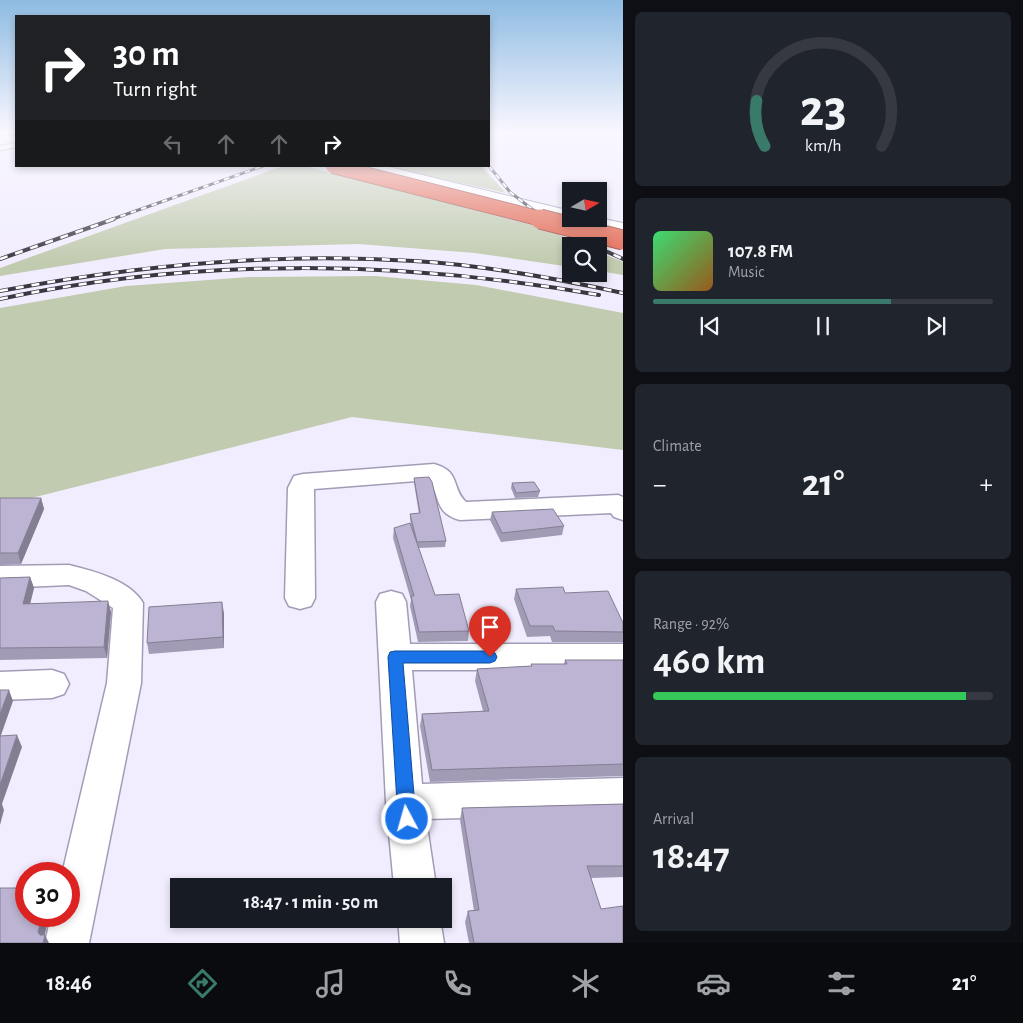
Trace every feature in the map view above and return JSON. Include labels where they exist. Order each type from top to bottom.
[{"type":"highway","points":[[368,175],[623,240]]},
{"type":"highway","points":[[385,175],[548,215]]},
{"type":"street","points":[[403,175],[562,214]]},
{"type":"street","points":[[608,225],[623,228]]},
{"type":"street","points":[[300,598],[301,488],[303,482],[434,472],[442,478],[450,502],[460,511],[618,504],[623,511]]},
{"type":"street","points":[[0,577],[69,575],[96,584],[128,604],[124,683],[68,943]]},
{"type":"street","points":[[391,602],[405,802],[414,878]]},
{"type":"street","points":[[395,657],[623,657]]},
{"type":"street","points":[[0,686],[52,684]]},
{"type":"street","points":[[405,802],[623,796]]},
{"type":"street","points":[[420,928],[422,943]]},
{"type":"green space","points":[[258,175],[340,175],[543,228],[564,237],[562,237],[562,266],[475,253],[358,244],[165,249],[0,276],[0,268]]},
{"type":"green space","points":[[425,175],[489,175],[506,193]]},
{"type":"green space","points":[[607,255],[623,262],[623,275],[607,272]]},
{"type":"green space","points":[[375,276],[476,285],[623,313],[623,450],[352,417],[0,506],[0,308],[126,286],[249,277]]},
{"type":"building","points":[[429,477],[432,482],[446,541],[417,542],[410,514],[420,513],[414,478]]},
{"type":"building","points":[[534,482],[540,491],[516,493],[512,483]]},
{"type":"building","points":[[0,498],[41,498],[18,553],[0,553]]},
{"type":"building","points":[[553,509],[564,526],[502,533],[492,512]]},
{"type":"building","points":[[410,523],[435,595],[459,594],[469,631],[419,632],[411,596],[414,596],[394,528]]},
{"type":"building","points":[[30,577],[23,604],[108,601],[104,647],[0,648],[0,578]]},
{"type":"building","points":[[563,587],[565,593],[608,591],[623,623],[623,632],[555,631],[553,626],[530,626],[516,589]]},
{"type":"building","points":[[222,602],[223,637],[147,643],[149,607]]},
{"type":"building","points":[[565,660],[623,660],[623,764],[432,770],[422,714],[489,711],[477,669],[532,666],[531,664],[567,664]]},
{"type":"building","points":[[0,690],[9,690],[0,714]]},
{"type":"building","points":[[17,735],[0,785],[0,736]]},
{"type":"building","points":[[623,804],[623,866],[587,866],[601,909],[623,906],[623,943],[474,943],[468,911],[479,910],[462,808]]},
{"type":"building","points":[[0,888],[15,888],[15,927],[39,927],[38,932],[40,935],[45,935],[43,943],[0,943]]},
{"type":"railway","points":[[110,220],[237,175]]},
{"type":"railway","points":[[496,175],[510,192],[546,220]]},
{"type":"railway","points":[[0,259],[114,219]]},
{"type":"railway","points":[[544,219],[577,237]]},
{"type":"railway","points":[[607,252],[623,259]]},
{"type":"railway","points":[[0,291],[103,274],[155,268],[206,263],[310,258],[440,263],[545,277],[623,293]]},
{"type":"railway","points":[[0,299],[74,285],[149,276],[224,270],[300,268],[450,275],[525,283],[599,295]]},
{"type":"route","points":[[407,819],[395,657],[490,657]]}]
